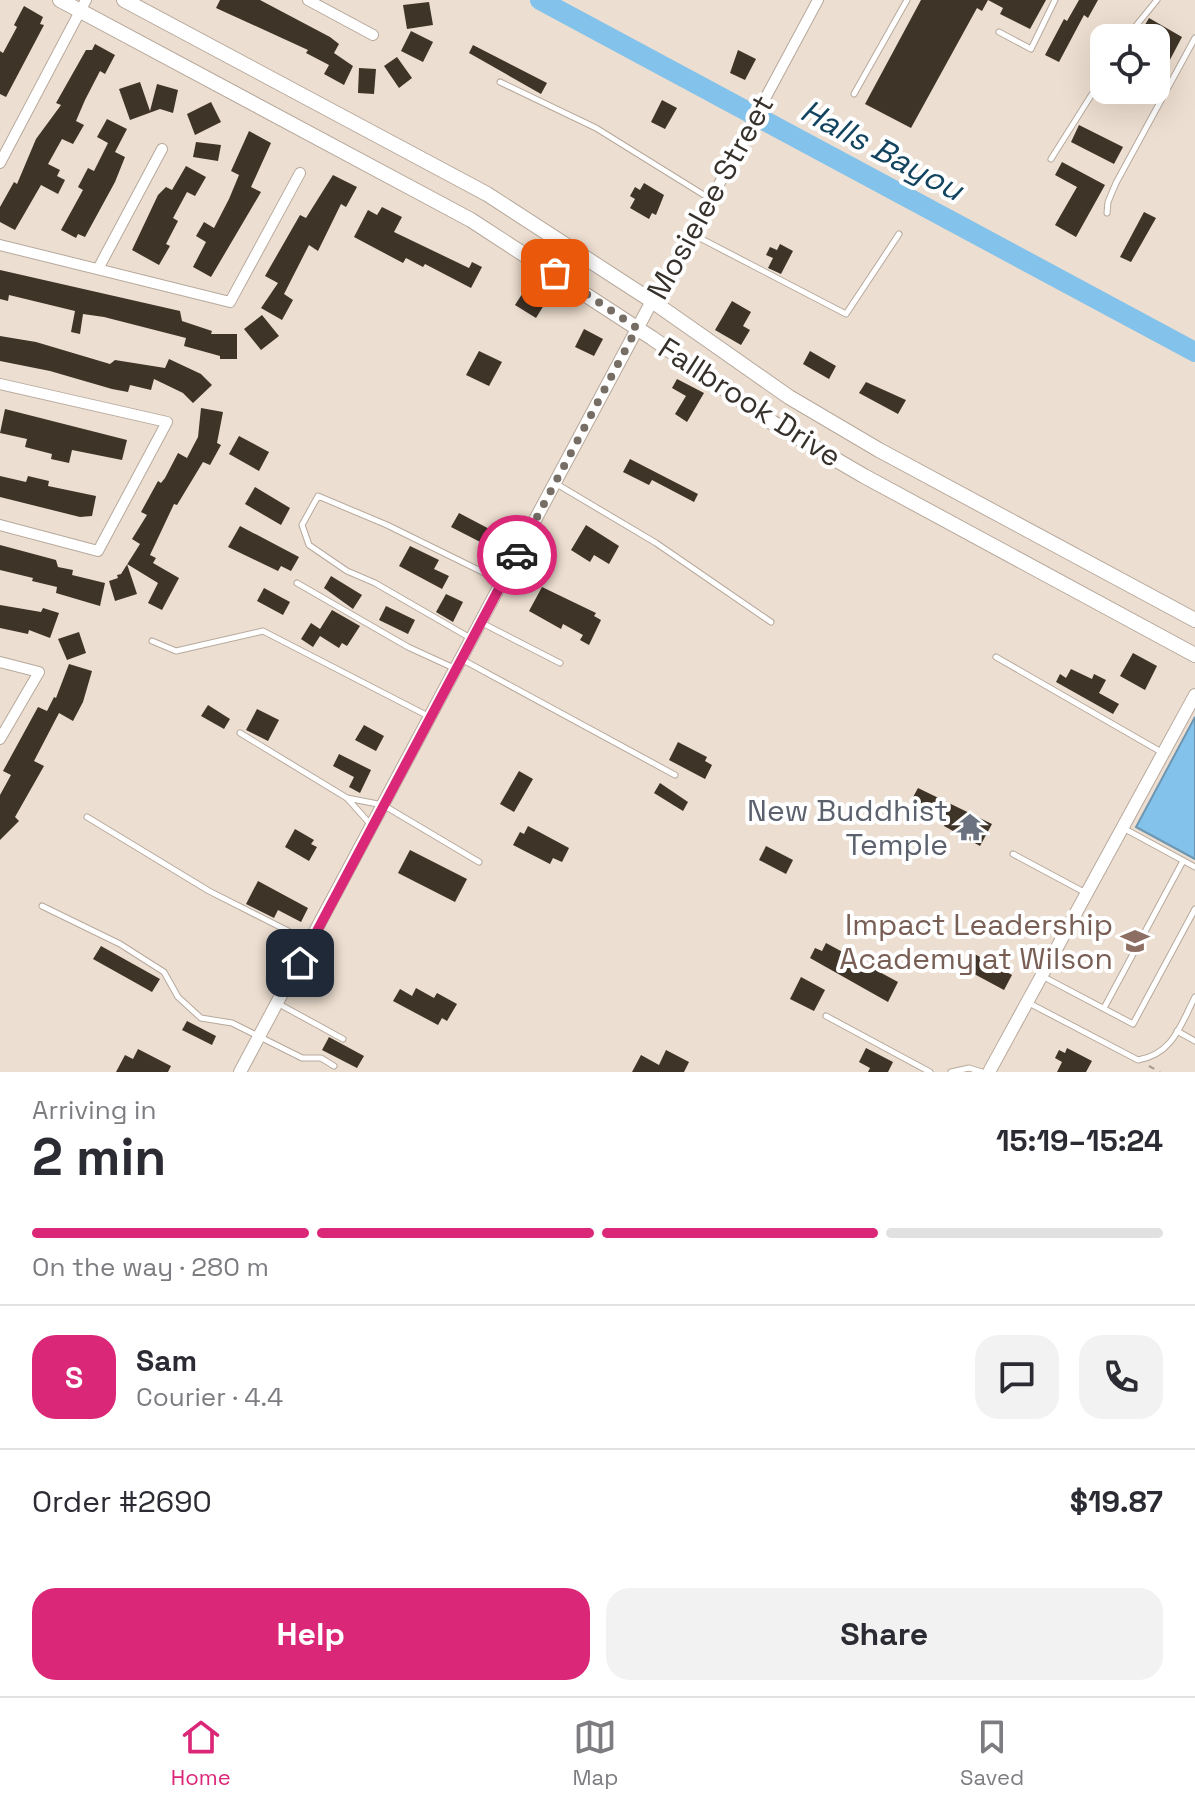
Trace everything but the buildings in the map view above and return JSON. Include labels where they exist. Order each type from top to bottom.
[{"type":"main road","name":"Fallbrook Drive","points":[[60,0],[83,5],[471,220],[799,438],[1195,655]]},
{"type":"main road","name":"Fallbrook Drive","points":[[124,0],[487,194],[652,301],[802,405],[879,450],[1195,620]]},
{"type":"street","points":[[308,0],[373,35]]},
{"type":"street","name":"Mosielee Street","points":[[240,1072],[637,328],[694,235],[818,0]]},
{"type":"street","points":[[0,163],[83,5]]},
{"type":"street","points":[[98,269],[162,149]]},
{"type":"street","points":[[0,245],[230,302],[300,173]]},
{"type":"street","points":[[0,384],[167,422],[98,551],[0,525]]},
{"type":"street","points":[[0,662],[39,672],[0,739]]},
{"type":"street","points":[[989,1072],[1120,826],[1164,754],[1195,695]]},
{"type":"lane","points":[[854,94],[907,0]]},
{"type":"lane","points":[[999,32],[1031,49],[1055,0]]},
{"type":"lane","points":[[1137,24],[1157,0]]},
{"type":"lane","points":[[1107,213],[1116,183],[1195,38]]},
{"type":"lane","points":[[500,82],[596,128],[713,200]]},
{"type":"lane","points":[[1051,159],[1090,97]]},
{"type":"lane","points":[[694,235],[846,314],[899,234]]},
{"type":"lane","points":[[554,483],[656,543],[771,622]]},
{"type":"lane","points":[[473,639],[347,571],[309,545],[302,525],[318,496],[387,525],[503,583]]},
{"type":"lane","points":[[297,583],[408,647],[459,665],[675,775]]},
{"type":"lane","points":[[481,623],[560,663]]},
{"type":"lane","points":[[152,641],[176,651],[263,631],[431,717]]},
{"type":"lane","points":[[996,657],[1164,754]]},
{"type":"lane","points":[[240,733],[347,798],[372,826]]},
{"type":"lane","points":[[347,798],[383,805],[479,862]]},
{"type":"lane","points":[[87,817],[209,891],[311,942]]},
{"type":"lane","points":[[1120,826],[1195,867]]},
{"type":"lane","points":[[1013,854],[1085,892]]},
{"type":"lane","points":[[1104,1008],[1183,861]]},
{"type":"lane","points":[[42,906],[120,944],[164,972],[178,997],[201,1018],[232,1023],[302,1058],[321,1058],[334,1066]]},
{"type":"lane","points":[[1041,975],[1133,1024],[1195,909]]},
{"type":"lane","points":[[1026,1001],[1138,1060],[1155,1057],[1166,1049],[1195,997]]},
{"type":"lane","points":[[278,1004],[343,1039]]},
{"type":"lane","points":[[826,1016],[930,1072]]},
{"type":"lane","points":[[1177,1031],[1195,1041]]},
{"type":"lane","points":[[951,1072],[969,1068],[982,1072]]},
{"type":"water","points":[[1195,717],[1195,859],[1136,827]]},
{"type":"waterway","name":"Halls Bayou","points":[[540,0],[1195,352]]},
{"type":"way so far","points":[[517,555],[637,328],[555,273]]},
{"type":"place","name":"New Buddhist Temple","points":[[970,827]]},
{"type":"place","name":"Impact Leadership Academy at Wilson","points":[[1135,941]]},
{"type":"route","points":[[300,963],[517,555]]}]
